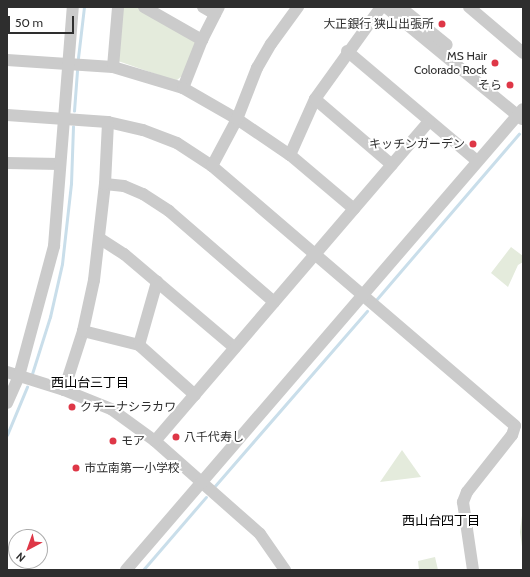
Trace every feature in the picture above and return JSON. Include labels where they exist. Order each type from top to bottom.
[{"type":"street","points":[[7,403],[19,376],[54,246],[67,65],[73,7]]},
{"type":"street","points":[[113,67],[118,7]]},
{"type":"street","points":[[144,7],[202,40]]},
{"type":"street","points":[[183,88],[202,40],[217,10],[203,7]]},
{"type":"street","points":[[212,166],[237,118],[257,68],[271,44],[298,7]]},
{"type":"street","points":[[290,155],[315,99],[347,51],[381,7]]},
{"type":"street","points":[[386,7],[522,112]]},
{"type":"street","points":[[400,7],[522,112]]},
{"type":"street","points":[[469,7],[522,51]]},
{"type":"street","points":[[347,51],[477,161]]},
{"type":"street","points":[[7,60],[113,67],[183,88],[237,118],[290,155],[354,209]]},
{"type":"street","points":[[315,99],[392,165]]},
{"type":"street","points":[[126,570],[477,161],[522,112]]},
{"type":"street","points":[[7,115],[108,122],[143,130],[177,143],[212,166],[515,426],[512,435],[467,492],[463,502],[473,570]]},
{"type":"street","points":[[155,441],[429,121]]},
{"type":"street","points":[[64,390],[83,331],[99,238],[105,184],[108,122]]},
{"type":"street","points":[[7,163],[60,164]]},
{"type":"street","points":[[105,184],[124,186],[144,194],[169,211],[274,302]]},
{"type":"street","points":[[99,238],[124,254],[235,348]]},
{"type":"street","points":[[140,345],[157,282]]},
{"type":"street","points":[[83,331],[140,345],[195,395]]},
{"type":"street","points":[[7,372],[64,390],[111,409],[155,441],[260,534],[285,570]]},
{"type":"green space","points":[[122,7],[142,7],[198,40],[184,74],[176,81],[118,61]]},
{"type":"green space","points":[[511,247],[523,256],[523,262],[518,265],[508,287],[491,273]]},
{"type":"green space","points":[[402,450],[421,477],[380,482]]},
{"type":"green space","points":[[523,507],[523,554],[520,532]]},
{"type":"green space","points":[[435,557],[438,570],[419,570],[418,561]]},
{"type":"waterway","points":[[78,58],[84,7]]},
{"type":"waterway","points":[[74,111],[77,71]]},
{"type":"waterway","points":[[32,374],[50,317],[62,264],[71,184],[73,127]]},
{"type":"waterway","points":[[376,300],[519,134]]},
{"type":"waterway","points":[[214,487],[367,311]]},
{"type":"waterway","points":[[7,435],[27,387]]},
{"type":"waterway","points":[[143,570],[206,497]]},
{"type":"place","name":"大正銀行 狭山出張所","points":[[442,24]]},
{"type":"place","name":"MS Hair Colorado Rock","points":[[495,63]]},
{"type":"place","name":"そら","points":[[510,85]]},
{"type":"place","name":"キッチンガーデン","points":[[473,144]]},
{"type":"place","name":"クチーナシラカワ","points":[[72,407]]},
{"type":"place","name":"八千代寿し","points":[[176,437]]},
{"type":"place","name":"モア","points":[[113,441]]},
{"type":"place","name":"市立南第一小学校","points":[[76,468]]},
{"type":"district","name":"西山台三丁目","points":[[90,382]]},
{"type":"district","name":"西山台四丁目","points":[[441,520]]}]
